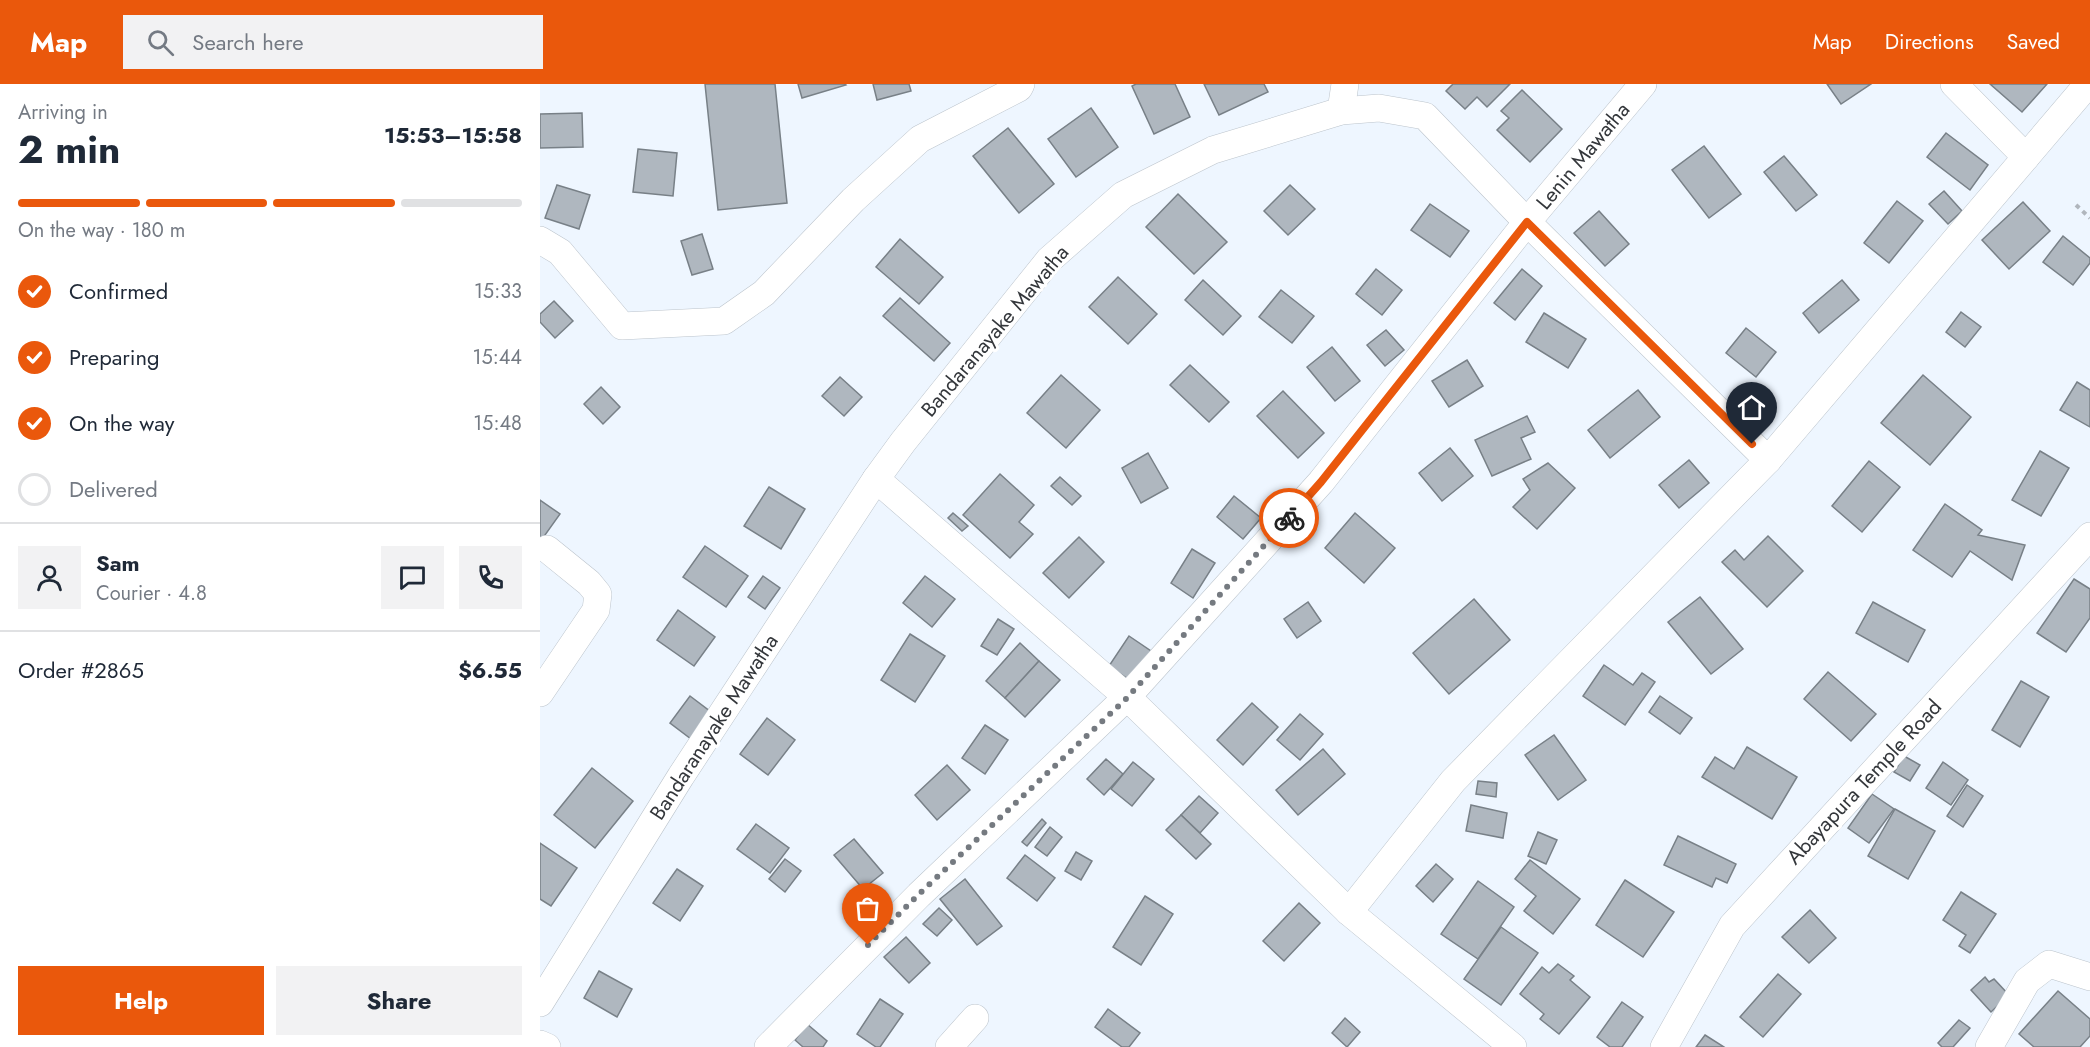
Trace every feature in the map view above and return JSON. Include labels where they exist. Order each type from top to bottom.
[{"type":"street","points":[[540,240],[560,252],[622,326],[724,321],[764,293],[853,200],[920,139],[1019,88],[1021,84]]},
{"type":"street","points":[[1341,111],[1344,84]]},
{"type":"street","name":"Lenin Mawatha","points":[[768,1047],[918,895],[1127,698],[1321,482],[1527,222],[1643,84]]},
{"type":"street","points":[[1954,84],[2026,157]]},
{"type":"street","points":[[1349,912],[1453,781],[1768,460],[2088,84]]},
{"type":"street","name":"Bandaranayake Mawatha","points":[[540,1003],[681,776],[876,479],[910,432],[1049,260],[1123,195],[1213,150],[1341,111],[1379,108],[1425,116],[1527,222],[1768,460]]},
{"type":"street","points":[[876,479],[1127,698],[1349,912],[1513,1047]]},
{"type":"street","name":"Abayapura Temple Road","points":[[1664,1047],[1732,926],[2090,536]]},
{"type":"street","points":[[540,693],[596,610],[598,594],[589,583],[547,549]]},
{"type":"street","points":[[1989,1047],[2027,981],[2049,964],[2090,977]]},
{"type":"street","points":[[949,1047],[975,1018]]},
{"type":"street","points":[[540,1044],[547,1047]]},
{"type":"path","points":[[2076,205],[2090,218]]},
{"type":"building","points":[[705,84],[775,84],[787,203],[718,210]]},
{"type":"building","points":[[798,84],[845,84],[846,85],[802,98]]},
{"type":"building","points":[[873,84],[909,84],[911,91],[877,100]]},
{"type":"building","points":[[1136,84],[1175,84],[1190,117],[1154,134],[1132,86]]},
{"type":"building","points":[[1204,84],[1264,84],[1268,92],[1219,115]]},
{"type":"building","points":[[1453,84],[1510,84],[1487,107],[1477,97],[1465,109],[1446,91]]},
{"type":"building","points":[[1827,84],[1871,84],[1841,104]]},
{"type":"building","points":[[1990,84],[2047,84],[2022,112]]},
{"type":"building","points":[[1522,90],[1562,129],[1530,162],[1497,130],[1509,118],[1501,111]]},
{"type":"building","points":[[1091,108],[1118,147],[1076,177],[1048,139]]},
{"type":"building","points":[[582,113],[583,147],[540,148],[540,114]]},
{"type":"building","points":[[1008,128],[1054,184],[1019,213],[973,156]]},
{"type":"building","points":[[1946,133],[1988,165],[1970,190],[1927,157]]},
{"type":"building","points":[[1704,146],[1741,194],[1709,218],[1672,170]]},
{"type":"building","points":[[638,149],[677,153],[673,196],[633,192]]},
{"type":"building","points":[[1784,156],[1817,195],[1796,211],[1764,172]]},
{"type":"building","points":[[557,185],[590,195],[579,229],[545,218]]},
{"type":"building","points":[[1290,185],[1315,209],[1288,235],[1264,211]]},
{"type":"building","points":[[1944,191],[1962,211],[1948,224],[1929,204]]},
{"type":"building","points":[[1178,194],[1227,242],[1194,274],[1146,227]]},
{"type":"building","points":[[1897,201],[1923,221],[1889,263],[1864,243]]},
{"type":"building","points":[[2023,202],[2050,231],[2009,269],[1982,240]]},
{"type":"building","points":[[1430,204],[1469,231],[1450,257],[1411,230]]},
{"type":"building","points":[[1599,211],[1629,244],[1605,266],[1574,233]]},
{"type":"building","points":[[702,234],[713,269],[692,275],[681,241]]},
{"type":"building","points":[[2063,236],[2090,258],[2090,263],[2073,285],[2043,262]]},
{"type":"building","points":[[900,239],[943,277],[919,304],[876,267]]},
{"type":"building","points":[[1376,269],[1402,290],[1382,315],[1356,294]]},
{"type":"building","points":[[1522,269],[1542,286],[1515,320],[1494,303]]},
{"type":"building","points":[[1118,277],[1157,314],[1128,344],[1089,307]]},
{"type":"building","points":[[1203,280],[1241,316],[1223,335],[1185,300]]},
{"type":"building","points":[[1842,280],[1859,300],[1819,333],[1803,313]]},
{"type":"building","points":[[1281,290],[1314,316],[1292,343],[1259,317]]},
{"type":"building","points":[[900,298],[950,343],[934,361],[883,316]]},
{"type":"building","points":[[554,301],[573,321],[555,338],[540,322],[540,314]]},
{"type":"building","points":[[1961,312],[1981,327],[1965,347],[1946,332]]},
{"type":"building","points":[[1544,313],[1586,339],[1568,368],[1526,342]]},
{"type":"building","points":[[1746,328],[1776,352],[1756,377],[1726,353]]},
{"type":"building","points":[[1386,330],[1404,350],[1385,366],[1367,345]]},
{"type":"building","points":[[1332,347],[1360,381],[1335,401],[1307,367]]},
{"type":"building","points":[[1467,360],[1483,386],[1449,407],[1432,381]]},
{"type":"building","points":[[1190,365],[1229,402],[1209,422],[1170,385]]},
{"type":"building","points":[[1061,375],[1100,410],[1066,448],[1027,413]]},
{"type":"building","points":[[1923,375],[1971,417],[1930,465],[1881,423]]},
{"type":"building","points":[[840,377],[862,397],[844,416],[822,396]]},
{"type":"building","points":[[2077,382],[2090,390],[2090,427],[2060,410]]},
{"type":"building","points":[[601,387],[620,407],[603,424],[584,404]]},
{"type":"building","points":[[1638,390],[1660,417],[1610,458],[1588,430]]},
{"type":"building","points":[[1283,391],[1324,433],[1298,458],[1257,416]]},
{"type":"building","points":[[1527,416],[1535,432],[1521,438],[1531,459],[1492,476],[1475,440]]},
{"type":"building","points":[[1450,448],[1473,476],[1442,501],[1419,473]]},
{"type":"building","points":[[2040,451],[2069,468],[2041,516],[2012,500]]},
{"type":"building","points":[[1148,453],[1168,488],[1141,503],[1122,468]]},
{"type":"building","points":[[1689,460],[1709,483],[1679,508],[1659,485]]},
{"type":"building","points":[[1869,461],[1900,487],[1862,532],[1832,506]]},
{"type":"building","points":[[1548,463],[1575,488],[1537,529],[1513,507],[1530,490],[1523,479]]},
{"type":"building","points":[[1000,474],[1034,505],[1019,522],[1033,534],[1010,558],[963,515]]},
{"type":"building","points":[[1060,477],[1081,496],[1072,505],[1051,486]]},
{"type":"building","points":[[769,487],[805,509],[781,549],[744,526]]},
{"type":"building","points":[[1234,496],[1261,518],[1243,539],[1217,517]]},
{"type":"building","points":[[540,500],[560,514],[540,542]]},
{"type":"building","points":[[1945,504],[1982,530],[1978,535],[2025,545],[2012,580],[1970,551],[1952,577],[1913,550]]},
{"type":"building","points":[[953,513],[968,526],[962,531],[948,518]]},
{"type":"building","points":[[1355,513],[1395,548],[1364,583],[1325,548]]},
{"type":"building","points":[[1768,536],[1803,571],[1767,607],[1722,562],[1735,550],[1744,560]]},
{"type":"building","points":[[1079,537],[1104,562],[1069,598],[1043,573]]},
{"type":"building","points":[[705,546],[748,576],[726,607],[683,577]]},
{"type":"building","points":[[1192,549],[1215,563],[1193,598],[1171,583]]},
{"type":"building","points":[[763,576],[780,588],[765,609],[748,597]]},
{"type":"building","points":[[925,576],[955,599],[932,627],[903,603]]},
{"type":"building","points":[[2074,579],[2090,589],[2090,618],[2066,652],[2037,633]]},
{"type":"building","points":[[1700,597],[1743,649],[1711,674],[1668,622]]},
{"type":"building","points":[[1474,599],[1510,640],[1449,694],[1413,653]]},
{"type":"building","points":[[1308,602],[1321,621],[1297,638],[1284,619]]},
{"type":"building","points":[[1873,602],[1925,630],[1908,662],[1856,633]]},
{"type":"building","points":[[678,610],[715,637],[694,666],[657,640]]},
{"type":"building","points":[[998,619],[1014,629],[997,655],[981,646]]},
{"type":"building","points":[[910,634],[945,656],[915,702],[881,680]]},
{"type":"building","points":[[1129,636],[1151,651],[1131,681],[1109,666]]},
{"type":"building","points":[[1020,643],[1039,661],[1005,698],[986,681]]},
{"type":"building","points":[[1039,661],[1060,680],[1025,717],[1005,698]]},
{"type":"building","points":[[1604,665],[1633,685],[1642,673],[1655,682],[1625,725],[1583,696]]},
{"type":"building","points":[[1828,672],[1876,714],[1851,741],[1804,699]]},
{"type":"building","points":[[2021,681],[2049,697],[2020,747],[1992,730]]},
{"type":"building","points":[[690,696],[711,712],[691,739],[670,723]]},
{"type":"building","points":[[1660,696],[1692,718],[1680,734],[1649,712]]},
{"type":"building","points":[[1252,703],[1278,727],[1243,765],[1217,740]]},
{"type":"building","points":[[1300,714],[1323,734],[1300,760],[1277,740]]},
{"type":"building","points":[[767,718],[795,740],[768,775],[740,754]]},
{"type":"building","points":[[985,725],[1008,740],[985,774],[962,758]]},
{"type":"building","points":[[1554,735],[1586,780],[1558,800],[1525,755]]},
{"type":"building","points":[[1747,747],[1797,777],[1772,819],[1702,777],[1715,757],[1734,769]]},
{"type":"building","points":[[1323,749],[1345,774],[1298,815],[1276,790]]},
{"type":"building","points":[[1904,756],[1920,765],[1910,781],[1894,772]]},
{"type":"building","points":[[1106,759],[1123,774],[1104,795],[1087,779]]},
{"type":"building","points":[[1133,762],[1154,779],[1132,806],[1111,789]]},
{"type":"building","points":[[1943,762],[1968,780],[1951,805],[1926,788]]},
{"type":"building","points":[[947,765],[970,790],[937,820],[915,795]]},
{"type":"building","points":[[592,768],[633,801],[595,848],[554,815]]},
{"type":"building","points":[[1478,781],[1497,783],[1496,797],[1476,794]]},
{"type":"building","points":[[1967,785],[1983,796],[1963,827],[1947,816]]},
{"type":"building","points":[[1872,794],[1894,809],[1869,843],[1848,828]]},
{"type":"building","points":[[1199,796],[1218,813],[1200,833],[1181,815]]},
{"type":"building","points":[[1471,805],[1507,813],[1503,838],[1466,831]]},
{"type":"building","points":[[1895,809],[1935,831],[1908,879],[1868,856]]},
{"type":"building","points":[[1181,815],[1211,844],[1196,859],[1166,830]]},
{"type":"building","points":[[1042,819],[1046,823],[1027,846],[1022,842]]},
{"type":"building","points":[[756,824],[789,848],[770,873],[737,849]]},
{"type":"building","points":[[1050,827],[1062,837],[1047,856],[1035,847]]},
{"type":"building","points":[[1538,832],[1557,840],[1546,864],[1528,856]]},
{"type":"building","points":[[1678,836],[1736,864],[1727,883],[1716,878],[1712,887],[1664,865]]},
{"type":"building","points":[[854,839],[883,873],[863,889],[834,855]]},
{"type":"building","points":[[540,843],[577,868],[551,906],[540,899]]},
{"type":"building","points":[[1076,852],[1092,861],[1081,880],[1065,871]]},
{"type":"building","points":[[1025,855],[1055,878],[1037,901],[1007,878]]},
{"type":"building","points":[[785,859],[801,871],[785,892],[769,879]]},
{"type":"building","points":[[1530,860],[1580,899],[1553,934],[1524,911],[1536,896],[1515,879]]},
{"type":"building","points":[[1436,864],[1453,879],[1433,902],[1416,886]]},
{"type":"building","points":[[677,869],[703,886],[680,921],[653,903]]},
{"type":"building","points":[[965,879],[1002,926],[977,945],[940,899]]},
{"type":"building","points":[[1625,880],[1674,912],[1643,957],[1596,925]]},
{"type":"building","points":[[1478,881],[1514,907],[1478,959],[1441,934]]},
{"type":"building","points":[[1961,892],[1996,914],[1970,953],[1959,946],[1966,935],[1943,920]]},
{"type":"building","points":[[1145,896],[1173,914],[1141,965],[1113,947]]},
{"type":"building","points":[[1299,903],[1320,923],[1284,961],[1263,941]]},
{"type":"building","points":[[939,908],[952,920],[937,936],[923,924]]},
{"type":"building","points":[[1810,910],[1836,938],[1809,963],[1782,937]]},
{"type":"building","points":[[1501,927],[1538,953],[1501,1005],[1464,979]]},
{"type":"building","points":[[906,937],[930,963],[909,983],[884,957]]},
{"type":"building","points":[[1558,964],[1574,976],[1570,980],[1590,997],[1559,1034],[1540,1019],[1544,1014],[1520,994],[1542,967],[1549,973]]},
{"type":"building","points":[[599,971],[632,989],[617,1017],[584,998]]},
{"type":"building","points":[[1778,974],[1801,994],[1763,1037],[1740,1017]]},
{"type":"building","points":[[1985,977],[1989,982],[1994,979],[2009,995],[1991,1012],[1971,990]]},
{"type":"building","points":[[2058,991],[2090,1019],[2090,1036],[2080,1047],[2034,1047],[2019,1034]]},
{"type":"building","points":[[880,999],[903,1014],[880,1047],[876,1047],[857,1034]]},
{"type":"building","points":[[1622,1002],[1643,1017],[1622,1047],[1610,1047],[1597,1037]]},
{"type":"building","points":[[1108,1009],[1140,1033],[1129,1047],[1122,1047],[1095,1027]]},
{"type":"building","points":[[1345,1018],[1360,1032],[1347,1047],[1332,1033]]},
{"type":"building","points":[[1959,1020],[1970,1028],[1953,1047],[1942,1047],[1938,1043]]},
{"type":"building","points":[[807,1024],[827,1041],[823,1047],[803,1047],[795,1040]]},
{"type":"building","points":[[1705,1035],[1724,1047],[1696,1047]]},
{"type":"way so far","points":[[868,945],[1127,698],[1289,518]]},
{"type":"route","points":[[1289,518],[1321,482],[1527,222],[1752,444]]}]
